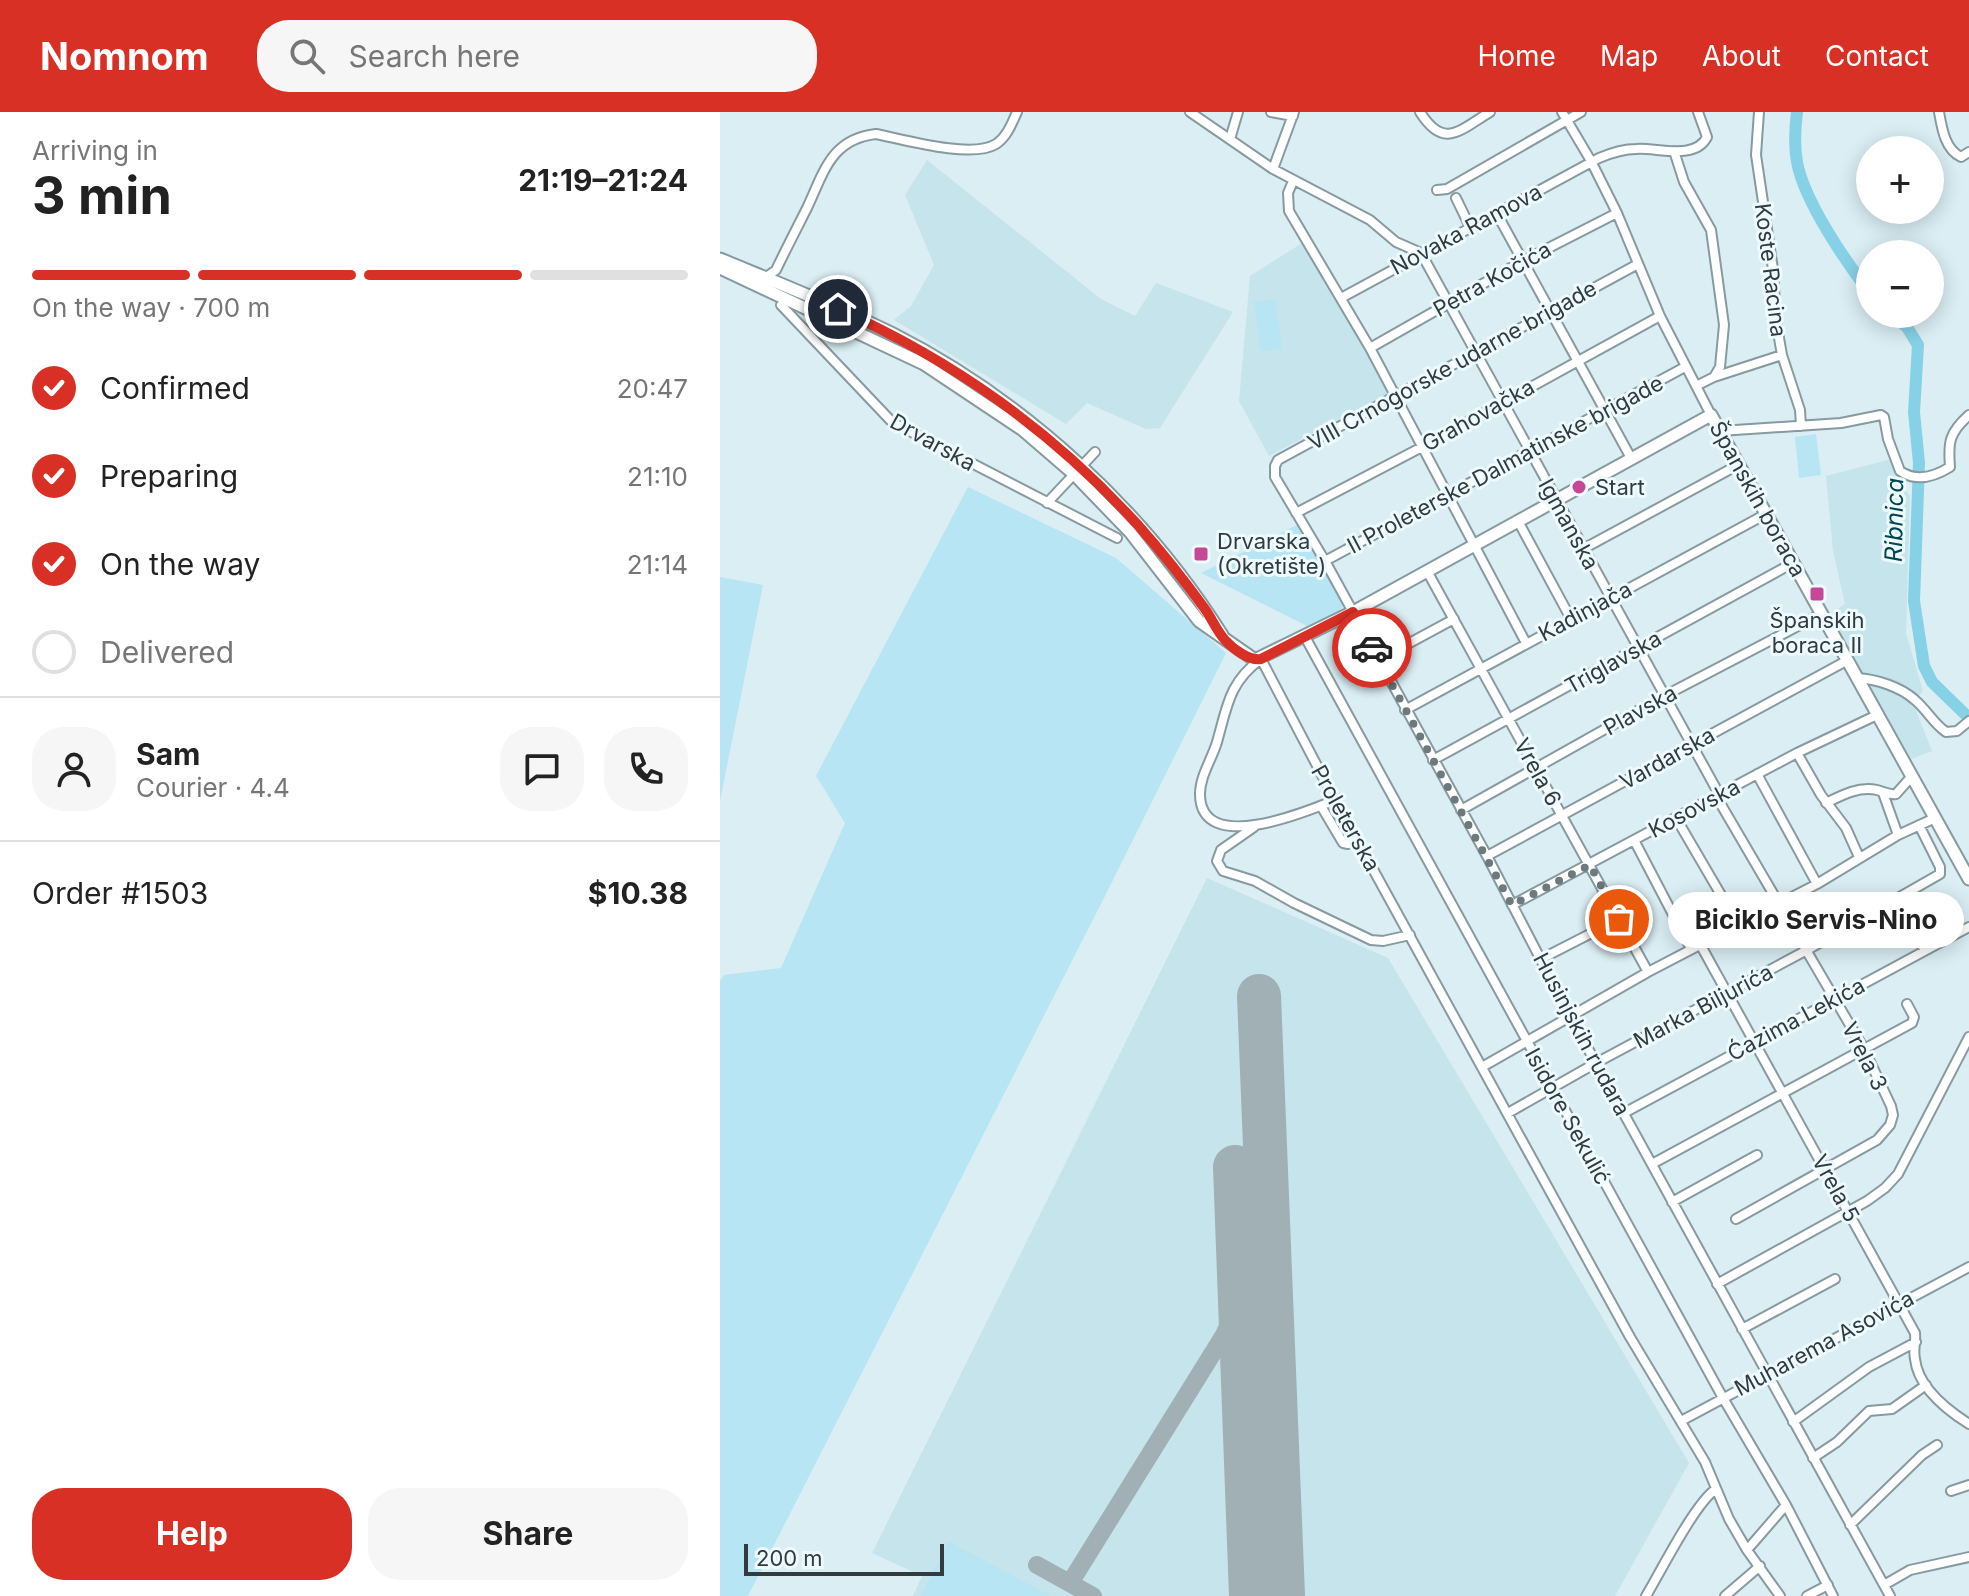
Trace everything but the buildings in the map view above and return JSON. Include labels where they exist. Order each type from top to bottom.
[{"type":"main road","points":[[720,259],[924,364],[1077,470]]},
{"type":"main road","points":[[720,268],[765,278],[894,335],[1005,403],[1137,525],[1207,611],[1225,640],[1249,657],[1261,659],[1353,612],[1711,415]]},
{"type":"main road","name":"Španskih boraca","points":[[1711,415],[1969,879]]},
{"type":"street","points":[[765,278],[776,270],[827,163],[849,142],[876,134],[970,150],[989,147],[1000,142],[1017,112]]},
{"type":"street","points":[[1190,112],[1273,169],[1370,220],[1396,242],[1421,253]]},
{"type":"street","points":[[1230,139],[1238,112]]},
{"type":"street","points":[[1271,112],[1294,114],[1273,169]]},
{"type":"street","points":[[1420,112],[1433,130],[1446,135],[1490,112]]},
{"type":"street","points":[[1437,190],[1447,189],[1564,116],[1581,112]]},
{"type":"street","points":[[1698,112],[1706,132],[1705,140],[1699,145],[1674,151],[1684,182],[1711,230],[1724,325],[1720,367],[1714,377]]},
{"type":"street","name":"Koste Racina","points":[[1759,112],[1757,166],[1770,241],[1776,321],[1782,355],[1800,410],[1801,426]]},
{"type":"street","points":[[1939,112],[1947,141],[1955,154],[1961,157],[1969,152]]},
{"type":"street","name":"Španskih boraca","points":[[1564,116],[1617,213],[1660,316],[1711,415]]},
{"type":"street","name":"Novaka Ramova","points":[[1341,298],[1591,161],[1633,149],[1674,151]]},
{"type":"street","points":[[1293,181],[1288,193],[1289,211],[1370,348],[1526,643]]},
{"type":"street","points":[[1456,198],[1470,227]]},
{"type":"street","name":"Petra Kočića","points":[[1370,348],[1523,261],[1617,213]]},
{"type":"street","points":[[1497,214],[1631,458]]},
{"type":"street","name":"Igmanska","points":[[1421,253],[1717,795]]},
{"type":"street","name":"VIII Crnogorske udarne brigade","points":[[1275,472],[1278,460],[1638,264]]},
{"type":"street","name":"Drvarska","points":[[781,305],[892,422],[1117,538]]},
{"type":"street","name":"Grahovačka","points":[[1296,513],[1660,316]]},
{"type":"street","points":[[1696,386],[1782,355]]},
{"type":"street","name":"II Proleterske Dalmatinske brigade","points":[[1325,561],[1685,367]]},
{"type":"street","points":[[1720,431],[1841,423],[1881,415],[1900,471],[1916,477],[1928,477],[1950,467],[1948,444],[1952,434],[1969,415]]},
{"type":"street","points":[[1047,503],[1095,452]]},
{"type":"street","points":[[1583,549],[1738,465]]},
{"type":"street","name":"Husinjskih rudara","points":[[1275,472],[1279,485],[1325,561],[1487,856],[1570,1016],[1890,1596]]},
{"type":"street","name":"Kadinjača","points":[[1405,710],[1766,514]]},
{"type":"street","points":[[1518,521],[1571,619]]},
{"type":"street","name":"Triglavska","points":[[1433,760],[1793,563]]},
{"type":"street","name":"Vrela 6","points":[[1427,571],[1648,972]]},
{"type":"street","name":"Plavska","points":[[1461,810],[1664,696],[1821,614]]},
{"type":"street","points":[[1378,660],[1454,619]]},
{"type":"street","name":"Isidore Sekulić","points":[[1304,635],[1723,1398],[1786,1505],[1833,1596]]},
{"type":"street","points":[[1254,827],[1209,820],[1201,806],[1200,796],[1229,696],[1240,679],[1261,659]]},
{"type":"street","name":"Proleterska","points":[[1261,659],[1335,800],[1630,1337],[1705,1462],[1747,1550],[1780,1596]]},
{"type":"street","name":"Vardarska","points":[[1487,856],[1848,660]]},
{"type":"street","points":[[1857,678],[1876,681],[1908,695],[1946,732],[1955,732],[1967,723]]},
{"type":"street","name":"Kosovska","points":[[1512,905],[1797,753],[1877,715]]},
{"type":"street","points":[[1797,753],[1826,803],[1846,828],[1859,857]]},
{"type":"street","points":[[1757,774],[1817,884]]},
{"type":"street","points":[[1826,803],[1852,791],[1896,794],[1912,776]]},
{"type":"street","points":[[1883,793],[1898,835]]},
{"type":"street","name":"Vrela 3","points":[[1717,795],[1864,1049],[1892,1110],[1890,1125],[1883,1135],[1825,1169]]},
{"type":"street","points":[[1335,800],[1254,827],[1221,850],[1217,861],[1223,871],[1255,881],[1371,940],[1383,941],[1410,935]]},
{"type":"street","points":[[1321,806],[1343,843],[1357,839]]},
{"type":"street","points":[[1676,818],[1738,924]]},
{"type":"street","points":[[1482,1067],[1648,972],[1817,884],[1898,835],[1935,818]]},
{"type":"street","name":"Marka Biljurića","points":[[1508,1113],[1940,874],[1940,867],[1919,825]]},
{"type":"street","points":[[1634,840],[1691,949]]},
{"type":"street","points":[[1897,911],[1925,950]]},
{"type":"street","points":[[1541,959],[1619,919]]},
{"type":"street","name":"Ćazima Lekića","points":[[1624,1113],[1969,927]]},
{"type":"street","name":"Vrela 5","points":[[1700,944],[1915,1333],[1916,1366],[1926,1385]]},
{"type":"street","points":[[1652,1164],[1912,1023],[1914,1017],[1907,1004]]},
{"type":"street","points":[[1717,1284],[1878,1193],[1898,1174],[1969,1037]]},
{"type":"street","points":[[1672,1202],[1757,1155]]},
{"type":"street","points":[[1736,1219],[1825,1169]]},
{"type":"street","name":"Muharema Asovića","points":[[1681,1421],[1969,1267]]},
{"type":"street","points":[[1742,1329],[1835,1279]]},
{"type":"street","points":[[1793,1422],[1869,1367],[1916,1342]]},
{"type":"street","points":[[1813,1458],[1837,1442],[1869,1411],[1892,1409],[1926,1385],[1967,1420]]},
{"type":"street","points":[[1850,1525],[1922,1455],[1937,1445]]},
{"type":"street","points":[[1951,1491],[1969,1485]]},
{"type":"street","points":[[1646,1596],[1682,1535],[1707,1497],[1716,1489]]},
{"type":"street","points":[[1747,1550],[1786,1505]]},
{"type":"street","points":[[1884,1585],[1910,1570],[1969,1557]]},
{"type":"street","points":[[1725,1596],[1760,1566]]},
{"type":"street","points":[[1807,1596],[1828,1585]]},
{"type":"shaded area","points":[[927,160],[1101,299],[1135,316],[1156,283],[1233,312],[1160,428],[1146,429],[1087,403],[1066,424],[894,320],[911,306],[934,265],[905,195]]},
{"type":"shaded area","points":[[1307,240],[1391,392],[1269,456],[1239,401],[1250,276]]},
{"type":"shaded area","points":[[1275,299],[1282,349],[1261,351],[1254,302]]},
{"type":"shaded area","points":[[1816,434],[1821,475],[1799,478],[1795,437]]},
{"type":"shaded area","points":[[1892,459],[1898,479],[1910,496],[1906,633],[1923,691],[1913,703],[1932,751],[1906,761],[1838,635],[1833,612],[1845,604],[1833,551],[1826,476]]},
{"type":"shaded area","points":[[968,487],[1116,558],[1226,653],[748,1596],[720,1596],[720,981],[724,975],[781,968],[845,823],[816,776]]},
{"type":"shaded area","points":[[1299,524],[1344,605],[1309,627],[1201,573]]},
{"type":"shaded area","points":[[720,577],[763,585],[720,801]]},
{"type":"shaded area","points":[[1207,878],[1388,958],[1689,1463],[1615,1596],[913,1596],[922,1576],[872,1553]]},
{"type":"shaded area","points":[[948,1541],[1051,1596],[921,1596]]},
{"type":"waterway","name":"Ribnica","points":[[1797,112],[1796,156],[1801,178],[1817,212],[1856,273]]},
{"type":"waterway","name":"Ribnica","points":[[1908,328],[1918,345],[1914,412],[1919,463],[1914,601],[1924,666],[1932,682],[1969,718]]},
{"type":"taxiway","points":[[1070,1583],[1224,1335],[1240,1302]]},
{"type":"taxiway","points":[[1037,1565],[1093,1596]]},
{"type":"runway","points":[[1259,996],[1283,1596]]},
{"type":"runway","points":[[1235,1167],[1251,1596]]},
{"type":"way so far","points":[[1372,648],[1512,905],[1590,865],[1619,919]]},
{"type":"place","name":"Start","points":[[1579,487]]},
{"type":"place","name":"Drvarska (Okretište)","points":[[1201,554]]},
{"type":"place","name":"Španskih boraca II","points":[[1817,594]]},
{"type":"place","name":"Biciklo Servis-Nino","points":[[1619,919]]},
{"type":"route","points":[[838,309],[894,335],[967,377],[1005,403],[1066,454],[1137,525],[1207,611],[1225,640],[1247,656],[1261,659],[1353,612],[1372,648]]}]
